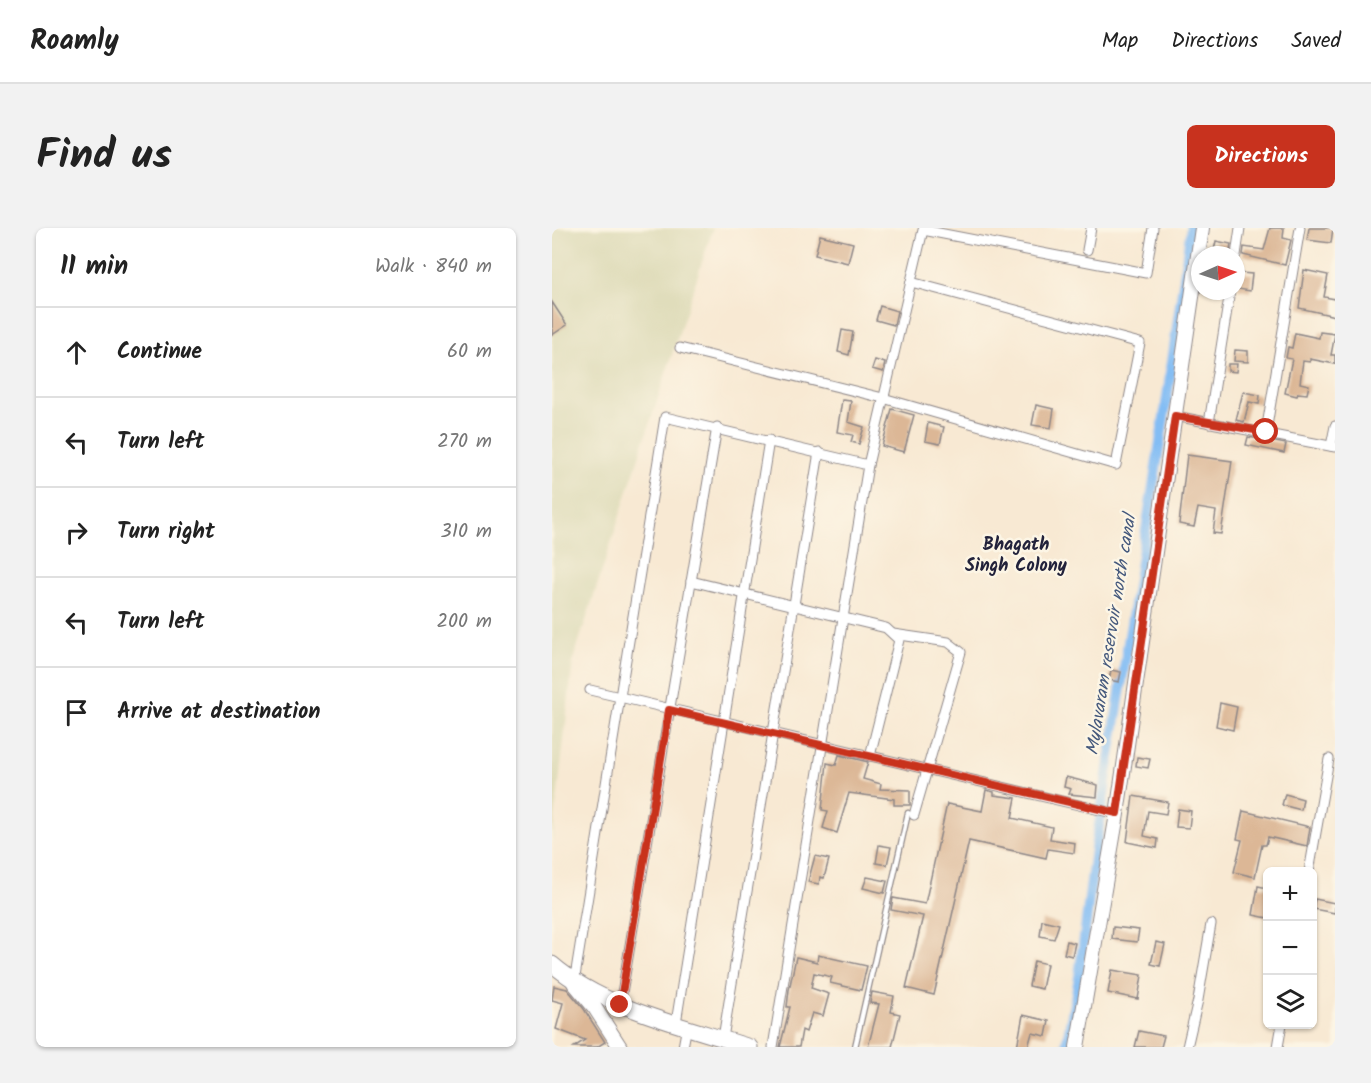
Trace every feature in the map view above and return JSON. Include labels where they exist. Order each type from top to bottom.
[{"type":"main road","points":[[1077,1047],[1117,813],[1202,228]]},
{"type":"main road","points":[[552,964],[574,983],[595,1008],[615,1045]]},
{"type":"main road","points":[[574,983],[620,1005],[750,1047]]},
{"type":"street","points":[[973,239],[975,228]]},
{"type":"street","points":[[1087,250],[1091,228]]},
{"type":"street","points":[[773,1047],[868,465],[923,229],[1146,273],[1153,228]]},
{"type":"street","points":[[1237,246],[1240,228]]},
{"type":"street","points":[[1266,432],[1300,228]]},
{"type":"street","points":[[680,348],[883,398],[1116,465],[1140,343],[911,282]]},
{"type":"street","points":[[1209,423],[1229,300]]},
{"type":"street","points":[[1175,416],[1266,432],[1333,447],[1335,426]]},
{"type":"street","points":[[574,983],[665,417],[868,465]]},
{"type":"street","points":[[620,1005],[717,428]]},
{"type":"street","points":[[683,1047],[682,1024],[725,723],[769,440]]},
{"type":"street","points":[[723,1038],[819,452]]},
{"type":"street","points":[[691,581],[886,628],[893,634],[899,640],[895,664],[870,756]]},
{"type":"street","points":[[893,634],[948,642],[961,652],[927,769],[911,814]]},
{"type":"street","points":[[591,690],[772,735],[1117,813]]},
{"type":"street","points":[[1310,867],[1329,759]]},
{"type":"street","points":[[1186,1047],[1198,1000],[1211,924]]},
{"type":"street","points":[[1278,1047],[1281,1029]]},
{"type":"lane","points":[[855,1047],[911,814]]},
{"type":"shaded area","points":[[552,228],[713,228],[573,660],[552,845]]},
{"type":"building","points":[[1270,228],[1284,228],[1283,238],[1291,240],[1285,265],[1245,255],[1245,247],[1264,250]]},
{"type":"building","points":[[1309,228],[1333,228],[1331,243],[1307,240]]},
{"type":"building","points":[[820,235],[853,243],[848,263],[815,255]]},
{"type":"building","points":[[1216,241],[1231,244],[1231,246],[1215,246]]},
{"type":"building","points":[[1304,270],[1328,275],[1324,297],[1335,299],[1335,316],[1299,308]]},
{"type":"building","points":[[1245,273],[1252,274],[1250,291],[1245,290]]},
{"type":"building","points":[[552,302],[567,325],[552,335]]},
{"type":"building","points":[[880,306],[897,311],[894,325],[876,320]]},
{"type":"building","points":[[842,330],[853,332],[849,355],[838,352]]},
{"type":"building","points":[[1320,332],[1335,334],[1331,355],[1335,355],[1335,364],[1310,359],[1310,362],[1303,361],[1300,383],[1309,385],[1307,394],[1298,393],[1297,396],[1285,393],[1292,359],[1286,358],[1288,347],[1292,348],[1295,333],[1319,338]]},
{"type":"building","points":[[1235,350],[1248,351],[1248,362],[1234,361]]},
{"type":"building","points":[[875,360],[885,363],[883,372],[872,369]]},
{"type":"building","points":[[1228,364],[1237,364],[1236,372],[1228,371]]},
{"type":"building","points":[[1243,392],[1260,395],[1259,404],[1249,402],[1244,422],[1236,420]]},
{"type":"building","points":[[842,400],[851,401],[848,422],[864,427],[859,444],[851,442],[853,435],[837,432]]},
{"type":"building","points":[[1036,405],[1054,409],[1051,428],[1032,425]]},
{"type":"building","points":[[892,409],[914,415],[904,452],[882,446]]},
{"type":"building","points":[[928,423],[944,427],[940,444],[925,441]]},
{"type":"building","points":[[1248,437],[1286,444],[1284,453],[1246,445]]},
{"type":"building","points":[[1187,455],[1232,461],[1221,534],[1213,533],[1216,511],[1198,508],[1194,527],[1179,524]]},
{"type":"building","points":[[1111,670],[1121,672],[1119,682],[1109,680]]},
{"type":"building","points":[[1220,703],[1237,707],[1233,730],[1216,726]]},
{"type":"building","points":[[839,755],[868,762],[863,779],[881,784],[880,789],[910,790],[910,805],[894,805],[894,799],[849,793],[837,833],[823,828],[828,811],[822,810],[827,763],[836,765]]},
{"type":"building","points":[[1137,757],[1150,759],[1148,768],[1136,766]]},
{"type":"building","points":[[1066,777],[1098,785],[1097,797],[1069,794],[1071,789],[1064,787]]},
{"type":"building","points":[[986,790],[994,792],[994,795],[1016,798],[1012,818],[1052,827],[1050,839],[1075,843],[1074,853],[1048,849],[1046,858],[969,841],[934,995],[906,988],[923,916],[891,910],[893,898],[925,904],[947,804],[982,811]]},
{"type":"building","points":[[1285,794],[1303,799],[1301,810],[1282,805]]},
{"type":"building","points":[[1133,796],[1168,802],[1166,814],[1148,811],[1144,836],[1158,839],[1157,848],[1127,842]]},
{"type":"building","points":[[1178,809],[1191,811],[1189,828],[1176,827]]},
{"type":"building","points":[[1243,811],[1310,827],[1307,846],[1268,837],[1266,845],[1262,845],[1255,877],[1234,872],[1242,840],[1237,839]]},
{"type":"building","points":[[879,845],[891,847],[887,865],[876,863]]},
{"type":"building","points":[[815,856],[829,859],[824,878],[820,877],[819,884],[808,882]]},
{"type":"building","points":[[867,877],[887,881],[884,893],[863,888]]},
{"type":"building","points":[[1258,886],[1263,887],[1263,917],[1253,915]]},
{"type":"building","points":[[1317,899],[1335,903],[1335,913],[1317,910]]},
{"type":"building","points":[[1042,920],[1059,924],[1054,939],[1040,936]]},
{"type":"building","points":[[1113,927],[1139,930],[1137,942],[1112,939]]},
{"type":"building","points":[[1067,941],[1075,943],[1072,956],[1064,954]]},
{"type":"building","points":[[1156,942],[1165,944],[1160,966],[1151,964]]},
{"type":"building","points":[[818,955],[867,966],[861,990],[830,983],[832,977],[814,973],[811,988],[829,994],[823,1016],[812,1013],[806,1032],[802,1030],[799,1047],[780,1047],[790,1007],[787,1007],[789,990],[796,957],[817,962]]},
{"type":"building","points":[[1034,961],[1047,964],[1042,989],[1029,986]]},
{"type":"building","points":[[1112,970],[1142,975],[1138,999],[1108,993]]},
{"type":"building","points":[[554,986],[567,989],[584,1009],[605,1042],[597,1047],[574,1047],[585,1040],[556,1029],[563,1003],[552,1000]]},
{"type":"building","points":[[872,992],[894,996],[891,1012],[900,1014],[892,1047],[868,1047],[879,1004],[870,1003]]},
{"type":"building","points":[[1023,1015],[1049,1021],[1046,1036],[1032,1033],[1028,1047],[1017,1047]]},
{"type":"building","points":[[1139,1031],[1164,1036],[1161,1047],[1135,1047]]},
{"type":"waterway","name":"Mylavaram reservoir north canal","points":[[1066,1047],[1079,978],[1095,850],[1166,405],[1191,228]]},
{"type":"district","name":"Bhagath Singh Colony","points":[[1016,555]]},
{"type":"route","points":[[620,1005],[669,710],[1117,813],[1175,416],[1266,432]]}]
